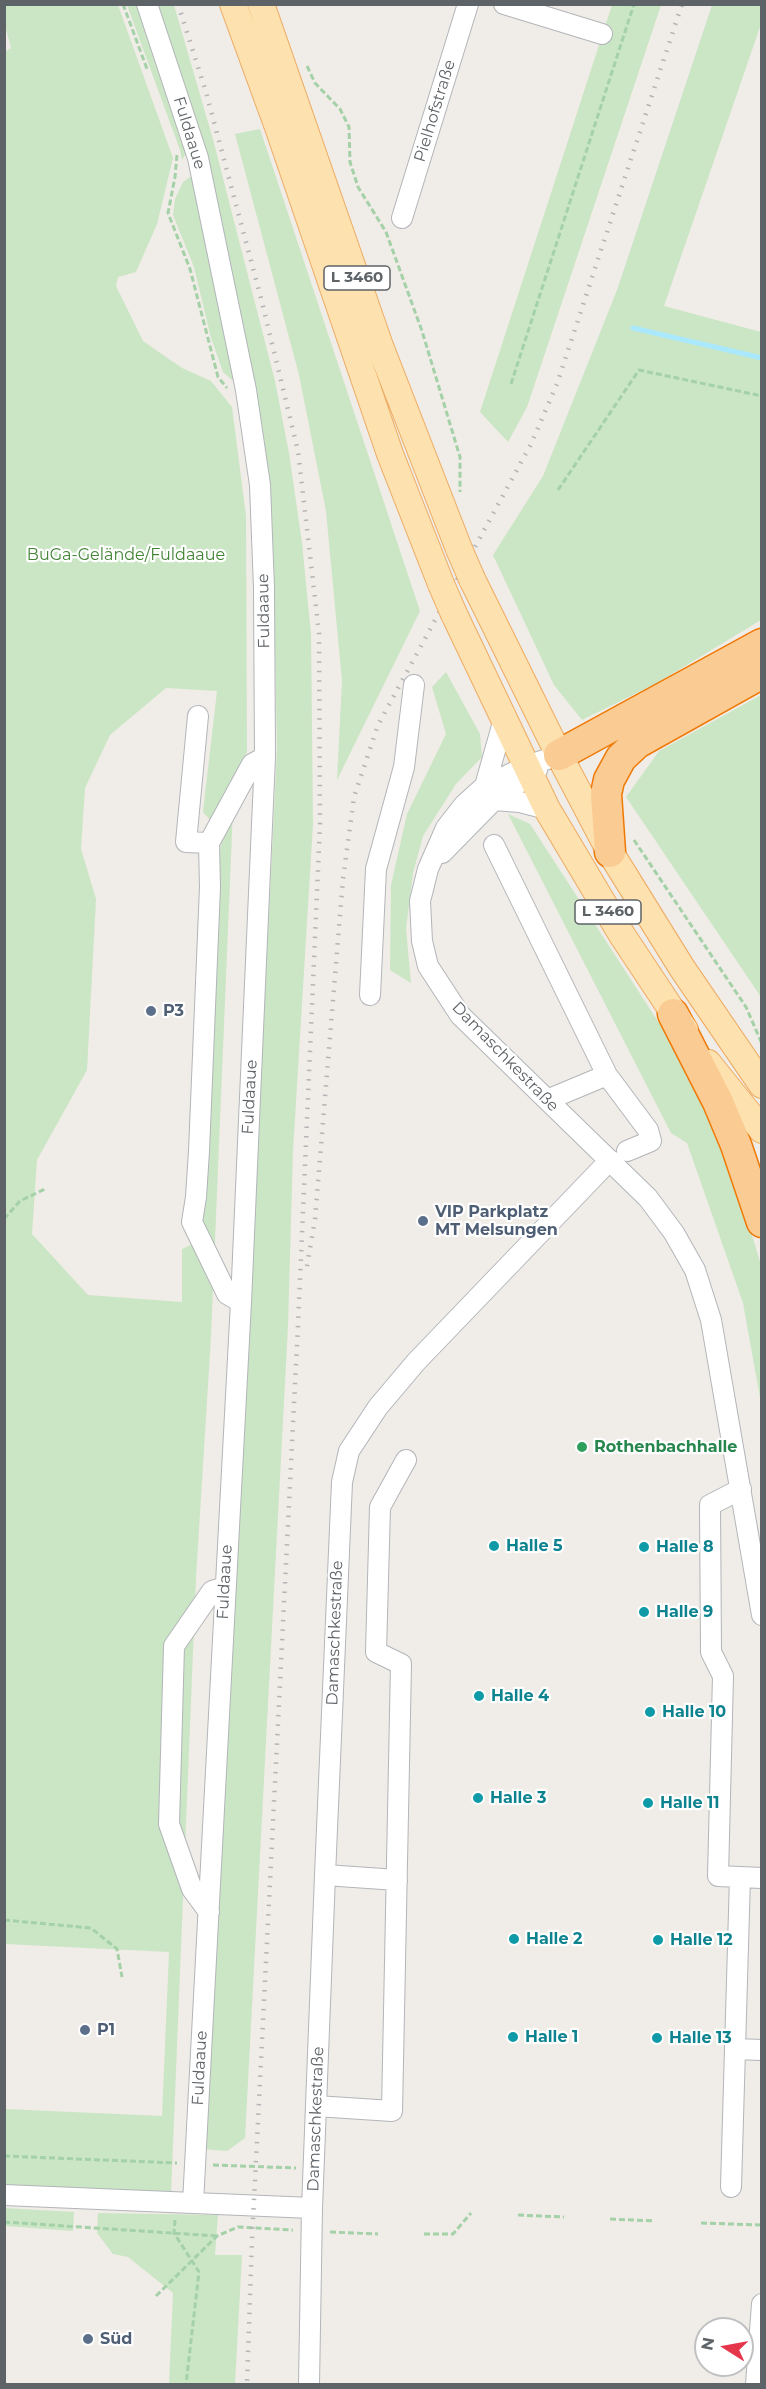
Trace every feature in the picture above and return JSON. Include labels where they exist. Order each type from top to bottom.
[{"type":"highway","points":[[559,755],[584,744],[762,644]]},
{"type":"highway","points":[[610,852],[606,794],[609,780],[621,758],[637,743],[762,674]]},
{"type":"highway","points":[[673,1014],[718,1102],[762,1222]]},
{"type":"main road","name":"L 3460","points":[[233,4],[279,130],[390,454],[454,614],[547,809],[622,935],[673,1014],[719,1078],[762,1130]]},
{"type":"main road","name":"L 3460","points":[[261,4],[380,346],[472,579],[610,852],[682,968],[762,1086]]},
{"type":"street","name":"Fuldaaue","points":[[147,4],[198,159],[246,390],[260,485],[266,757],[241,1302],[195,2164],[185,2202]]},
{"type":"street","name":"Pielhofstraße","points":[[402,218],[468,4]]},
{"type":"street","points":[[504,4],[602,34]]},
{"type":"street","points":[[370,995],[376,869],[404,767],[414,685]]},
{"type":"street","points":[[198,716],[186,842],[209,843]]},
{"type":"street","name":"Damaschkestraße","points":[[490,793],[504,718]]},
{"type":"street","name":"Damaschkestraße","points":[[559,755],[490,793],[428,869],[420,901],[422,941],[428,966],[460,1014],[547,1100],[619,1155],[674,1233],[695,1270],[711,1320],[762,1615]]},
{"type":"street","points":[[241,1302],[227,1294],[192,1222],[196,1197],[204,1056],[210,887],[209,843],[252,764],[266,757]]},
{"type":"street","points":[[490,793],[547,809]]},
{"type":"street","points":[[494,845],[607,1075],[648,1130],[651,1141],[619,1155]]},
{"type":"street","points":[[547,1100],[607,1075]]},
{"type":"street","name":"Damaschkestraße","points":[[309,2385],[312,2208],[325,1875],[342,1482],[349,1450],[378,1407],[416,1362],[619,1155]]},
{"type":"street","points":[[316,2106],[392,2111],[401,1664],[376,1652],[380,1507],[406,1460]]},
{"type":"street","points":[[741,1489],[710,1505],[711,1652],[723,1676],[718,1876],[762,1878]]},
{"type":"street","points":[[208,1912],[192,1888],[169,1824],[174,1646],[212,1591],[225,1587]]},
{"type":"street","points":[[325,1875],[397,1880]]},
{"type":"street","points":[[730,2187],[740,1877]]},
{"type":"street","points":[[735,2049],[762,2050]]},
{"type":"street","name":"Damaschkestraße","points":[[4,2195],[312,2208]]},
{"type":"street","points":[[756,2385],[762,2304]]},
{"type":"path","points":[[511,384],[634,4]]},
{"type":"path","points":[[303,58],[315,83],[340,109],[349,127],[350,162],[358,187],[387,232],[460,457],[459,499]]},
{"type":"path","points":[[558,490],[639,370],[762,396]]},
{"type":"path","points":[[4,1219],[20,1201],[47,1188]]},
{"type":"path","points":[[4,1920],[91,1928],[117,1949],[122,1977]]},
{"type":"path","points":[[4,2156],[180,2163],[185,2202],[174,2233]]},
{"type":"path","points":[[195,2164],[314,2168]]},
{"type":"path","points":[[424,2234],[453,2234],[471,2213]]},
{"type":"path","points":[[518,2215],[564,2217]]},
{"type":"path","points":[[610,2219],[655,2221]]},
{"type":"path","points":[[4,2222],[217,2236]]},
{"type":"path","points":[[701,2223],[762,2225]]},
{"type":"path","points":[[156,2296],[217,2236],[238,2227],[378,2234]]},
{"type":"path","points":[[174,2233],[199,2272],[186,2385]]},
{"type":"green space","name":"BuGa-Gelände/Fuldaaue","points":[[5,5],[118,5],[173,158],[157,224],[136,272],[118,277],[116,286],[143,341],[182,368],[211,381],[232,407],[246,516],[247,752],[221,798],[233,809],[211,1336],[196,1578],[171,2194],[5,2186],[5,2109],[162,2116],[169,1952],[5,1944],[4,52],[11,48],[5,25]],"holes":[[[166,688],[217,691],[203,812],[221,833],[201,1240],[182,1249],[182,1302],[88,1295],[32,1234],[37,1160],[87,1070],[96,899],[81,849],[85,788],[110,735]]]},
{"type":"green space","points":[[127,5],[138,5],[187,152],[182,160],[180,150]]},
{"type":"green space","points":[[156,5],[174,5],[214,143],[275,381],[289,453],[302,543],[311,634],[313,824],[293,1151],[288,1326],[245,2138],[227,2151],[202,2149],[236,1587],[277,750],[274,590],[268,485],[256,391],[204,150]]},
{"type":"green space","points":[[612,5],[661,5],[527,407],[508,442],[480,412]]},
{"type":"green space","points":[[712,5],[761,5],[761,24],[664,306],[761,332],[761,620],[657,683],[582,720],[554,685],[493,555],[543,476],[617,290]]},
{"type":"green space","points":[[260,129],[420,611],[337,780],[342,681],[326,511],[299,375],[235,134]]},
{"type":"green space","points":[[192,177],[235,379],[232,380],[223,372],[211,338],[194,267],[173,215],[175,199],[183,182]]},
{"type":"green space","points":[[446,672],[480,734],[482,757],[456,784],[423,836],[413,873],[406,929],[411,983],[390,970],[391,885],[407,814],[446,734],[432,687]]},
{"type":"green space","points":[[761,695],[761,997],[626,797],[659,751]]},
{"type":"green space","points":[[508,814],[530,824],[672,1043],[701,1095],[743,1205],[761,1265],[761,1403],[743,1303],[687,1143],[671,1133]]},
{"type":"green space","points":[[4,2208],[74,2212],[73,2231],[5,2226]]},
{"type":"green space","points":[[98,2213],[218,2215],[215,2255],[242,2255],[235,2384],[169,2384],[173,2293],[128,2257],[113,2254],[97,2233]]},
{"type":"waterway","points":[[633,328],[762,358]]},
{"type":"railway","points":[[178,4],[206,92],[262,302],[298,451],[319,633],[320,824],[247,2384]]},
{"type":"railway","points":[[307,1266],[315,1219],[343,879],[354,797],[378,725],[531,444],[557,384],[682,4]]},
{"type":"place","name":"P3","points":[[151,1011]]},
{"type":"place","name":"VIP Parkplatz MT Melsungen","points":[[423,1221]]},
{"type":"place","name":"Rothenbachhalle","points":[[582,1447]]},
{"type":"place","name":"Halle 5","points":[[494,1546]]},
{"type":"place","name":"Halle 8","points":[[644,1547]]},
{"type":"place","name":"Halle 9","points":[[644,1612]]},
{"type":"place","name":"Halle 4","points":[[479,1696]]},
{"type":"place","name":"Halle 10","points":[[650,1712]]},
{"type":"place","name":"Halle 3","points":[[478,1798]]},
{"type":"place","name":"Halle 11","points":[[648,1803]]},
{"type":"place","name":"Halle 2","points":[[514,1939]]},
{"type":"place","name":"Halle 12","points":[[658,1940]]},
{"type":"place","name":"P1","points":[[85,2030]]},
{"type":"place","name":"Halle 1","points":[[513,2037]]},
{"type":"place","name":"Halle 13","points":[[657,2038]]},
{"type":"place","name":"Süd","points":[[88,2339]]}]
